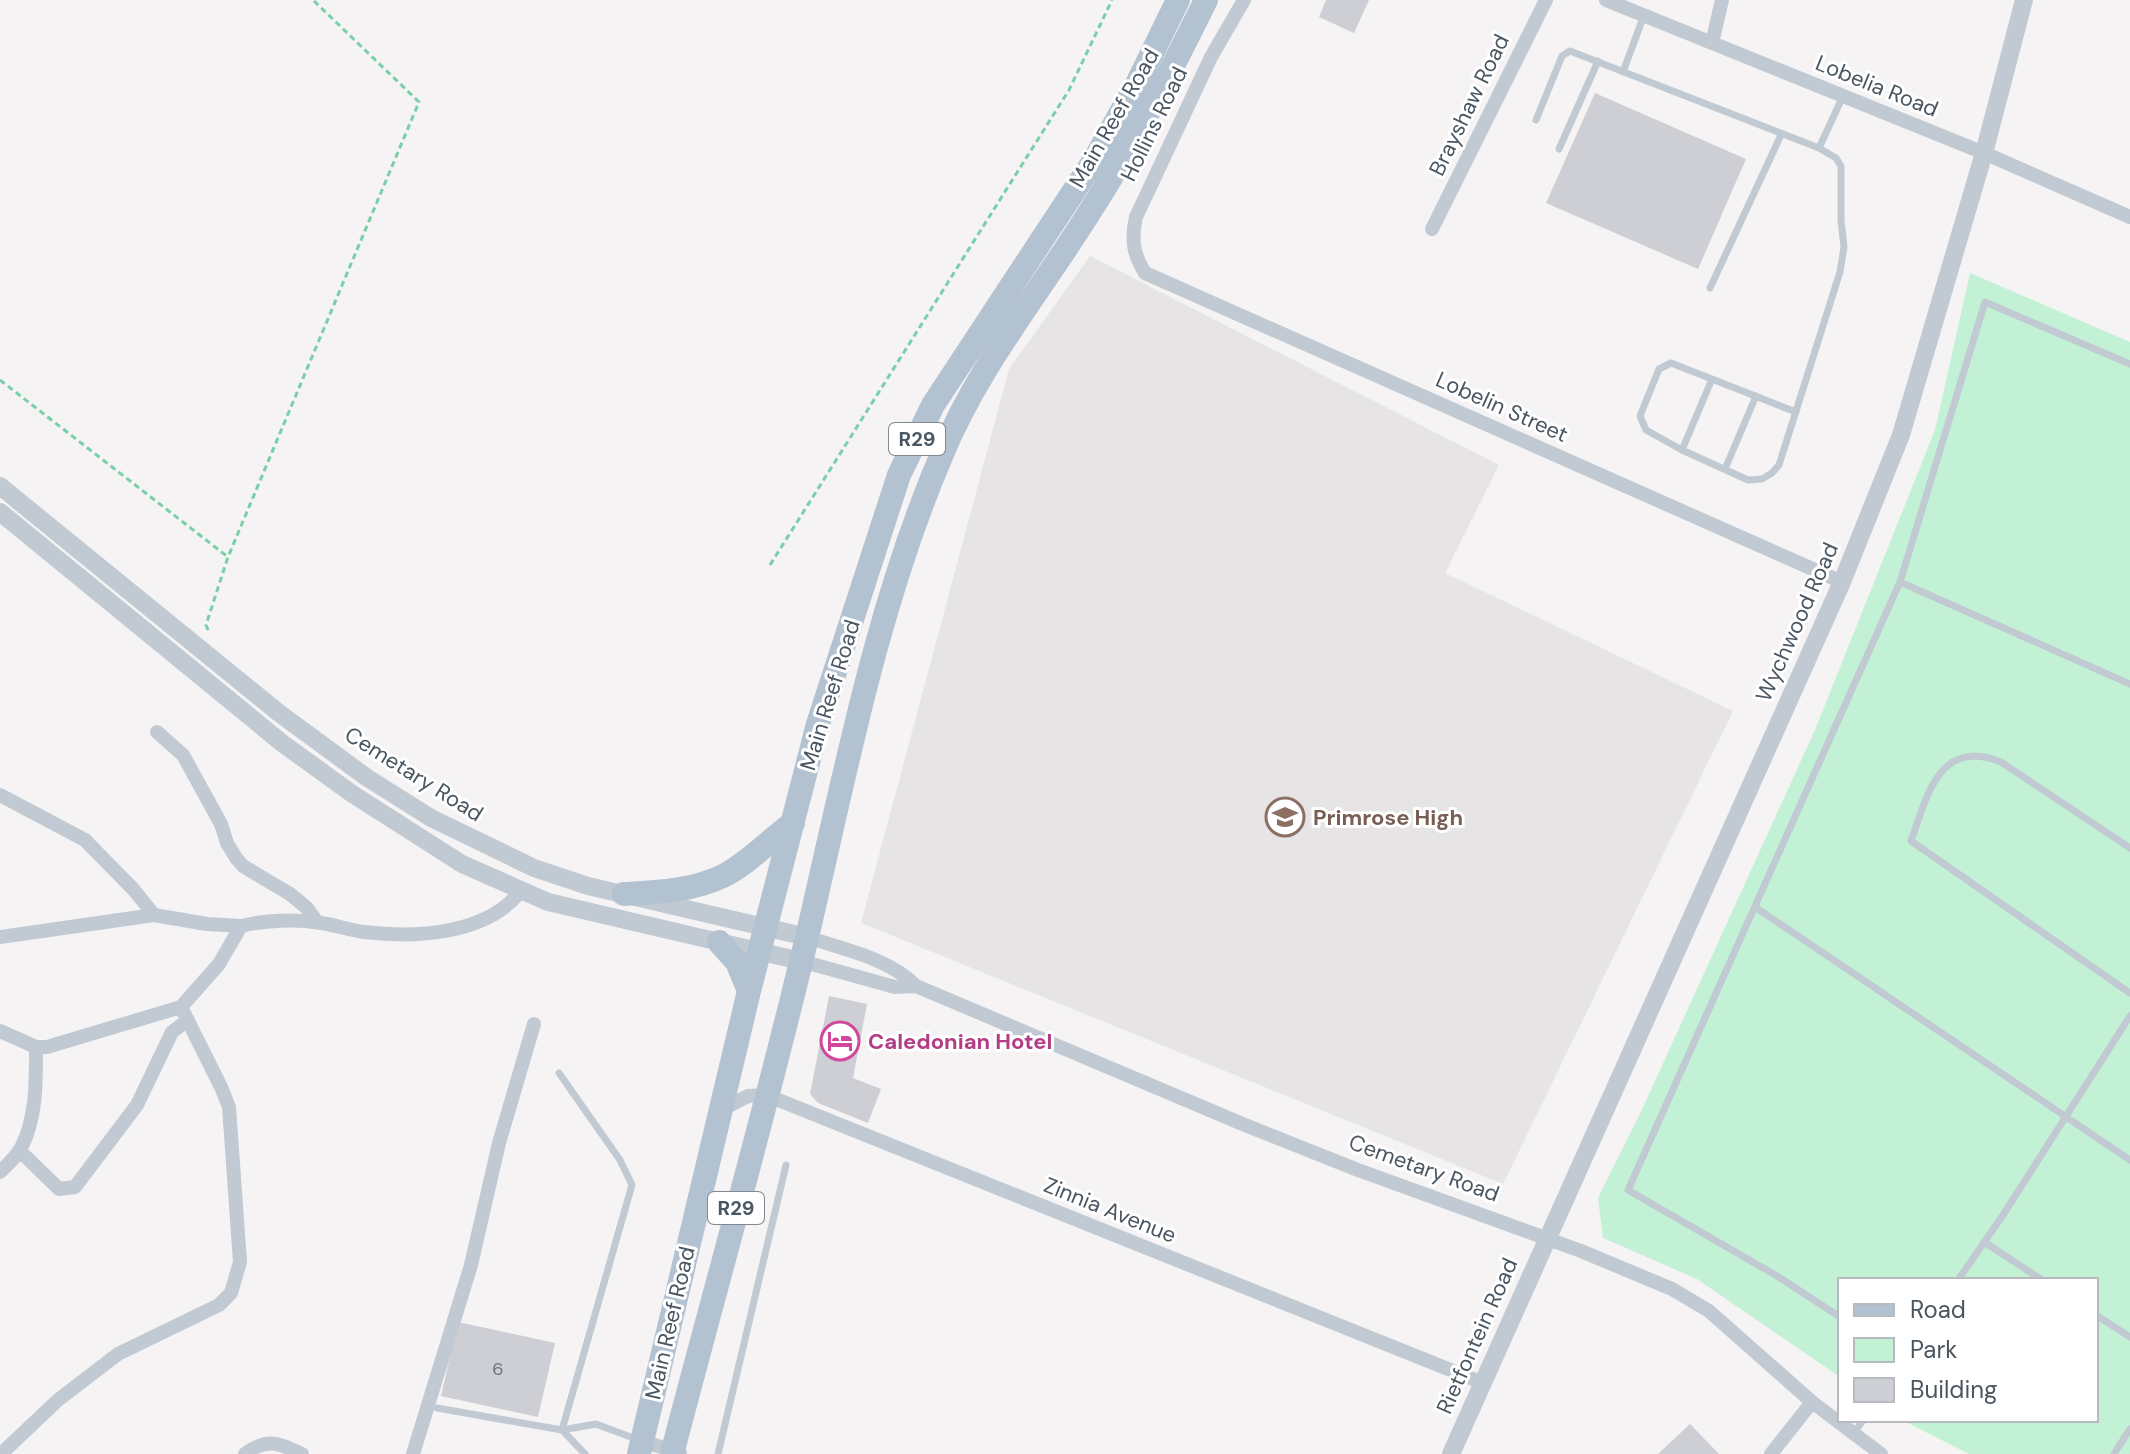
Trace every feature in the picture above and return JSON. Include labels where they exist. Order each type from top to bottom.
[{"type":"main road","name":"Main Reef Road","points":[[641,1448],[749,991],[818,724],[899,475],[933,405],[1095,159],[1142,75],[1178,0]]},
{"type":"main road","name":"Main Reef Road","points":[[676,1453],[896,578],[943,449],[969,397],[1091,211],[1151,109],[1206,0]]},
{"type":"main road","points":[[809,762],[845,772]]},
{"type":"main road","points":[[624,894],[671,891],[724,876],[793,823]]},
{"type":"main road","points":[[719,942],[737,962],[749,991]]},
{"type":"street","name":"Hollins Road","points":[[1145,273],[1133,247],[1136,217],[1211,57],[1244,0]]},
{"type":"street","name":"Brayshaw Road","points":[[1432,229],[1546,0]]},
{"type":"street","name":"Lobelia Road","points":[[1606,0],[1984,153],[2130,217]]},
{"type":"street","points":[[1712,43],[1722,0]]},
{"type":"street","name":"Wychwood Road","points":[[1547,1238],[1842,582],[1901,435],[1984,153],[2024,0]]},
{"type":"street","name":"Lobelin Street","points":[[1145,273],[1842,582]]},
{"type":"street","name":"Cemetary Road","points":[[0,486],[221,668],[355,769],[431,818],[534,868],[588,886],[807,937],[900,972],[916,986],[1245,1125],[1358,1170],[1634,1271],[1696,1302],[1812,1402],[1881,1454]]},
{"type":"street","name":"Cemetary Road","points":[[0,512],[282,743],[462,864],[520,892],[581,911],[761,951],[868,982],[895,987],[916,986]]},
{"type":"street","points":[[157,732],[183,755],[236,858],[243,866],[298,900],[317,922]]},
{"type":"street","points":[[0,795],[85,840],[154,915]]},
{"type":"street","points":[[0,937],[154,915],[241,926],[259,922],[317,922],[363,932],[404,934],[447,929],[490,918],[511,903],[520,892]]},
{"type":"street","points":[[20,1151],[59,1189],[75,1187],[137,1105],[172,1032],[241,926]]},
{"type":"street","points":[[0,1031],[36,1047],[66,1043],[184,1014]]},
{"type":"street","points":[[1,1454],[58,1400],[118,1354],[219,1305],[235,1285],[240,1244],[229,1107],[184,1014]]},
{"type":"street","points":[[413,1454],[471,1265],[499,1143],[534,1024]]},
{"type":"street","points":[[0,1172],[20,1151],[33,1104],[36,1047]]},
{"type":"street","points":[[721,1110],[748,1096],[766,1095]]},
{"type":"street","name":"Zinnia Avenue","points":[[766,1095],[1483,1383]]},
{"type":"street","name":"Rietfontein Road","points":[[1451,1454],[1547,1238]]},
{"type":"street","points":[[1771,1454],[1812,1402]]},
{"type":"street","points":[[245,1454],[260,1444],[270,1442],[302,1454]]},
{"type":"street","points":[[641,1448],[676,1453]]},
{"type":"lane","points":[[1623,72],[1644,15]]},
{"type":"lane","points":[[1536,120],[1550,81],[1565,53],[1575,52],[1819,148],[1836,158],[1841,166],[1844,247],[1840,272],[1796,412],[1779,465],[1762,479],[1748,480],[1646,430],[1640,416],[1659,369],[1665,364],[1680,365],[1796,412]]},
{"type":"lane","points":[[1559,149],[1598,61]]},
{"type":"lane","points":[[1819,148],[1843,96]]},
{"type":"lane","points":[[1710,288],[1781,135]]},
{"type":"lane","points":[[1838,1316],[1777,1276],[1628,1190],[1900,582],[1985,302],[2130,364]]},
{"type":"lane","points":[[1682,450],[1712,379]]},
{"type":"lane","points":[[1725,469],[1756,396]]},
{"type":"lane","points":[[1900,582],[2130,684]]},
{"type":"lane","points":[[2130,848],[2001,762],[1984,755],[1967,754],[1948,765],[1932,785],[1911,841],[2130,993]]},
{"type":"lane","points":[[1755,907],[2130,1160]]},
{"type":"lane","points":[[1959,1278],[2130,1016]]},
{"type":"lane","points":[[559,1073],[620,1160],[632,1185],[562,1430]]},
{"type":"lane","points":[[718,1454],[786,1165]]},
{"type":"lane","points":[[1984,1242],[2039,1278]]},
{"type":"lane","points":[[2098,1316],[2130,1337]]},
{"type":"lane","points":[[437,1408],[562,1430],[596,1424],[641,1448]]},
{"type":"lane","points":[[1853,1434],[1862,1422]]},
{"type":"lane","points":[[2114,1454],[2130,1429]]},
{"type":"lane","points":[[562,1430],[585,1454]]},
{"type":"path","points":[[221,668],[206,625],[228,557],[419,102],[313,0]]},
{"type":"path","points":[[770,565],[1069,90],[1112,0]]},
{"type":"path","points":[[0,380],[228,557]]},
{"type":"shaded area","name":"Primrose High","points":[[1090,256],[1499,465],[1445,573],[1733,711],[1503,1184],[861,923],[1009,369]]},
{"type":"green space","points":[[1970,273],[2130,342],[2130,1454],[1969,1454],[1906,1422],[2098,1422],[2098,1278],[1838,1278],[1838,1376],[1697,1279],[1603,1238],[1598,1198],[1639,1116],[1815,730],[1935,430]]},
{"type":"building","points":[[1326,0],[1369,0],[1354,33],[1319,17]]},
{"type":"building","points":[[1595,93],[1746,159],[1698,269],[1546,203]]},
{"type":"building","name":"Caledonian Hotel","points":[[829,996],[867,1004],[853,1078],[881,1089],[868,1123],[818,1103],[810,1094]]},
{"type":"building","points":[[458,1322],[555,1343],[538,1417],[441,1396]]},
{"type":"building","points":[[1690,1424],[1719,1454],[1658,1454]]},
{"type":"place","name":"Primrose High","points":[[1285,817]]},
{"type":"place","name":"Caledonian Hotel","points":[[840,1041]]}]
